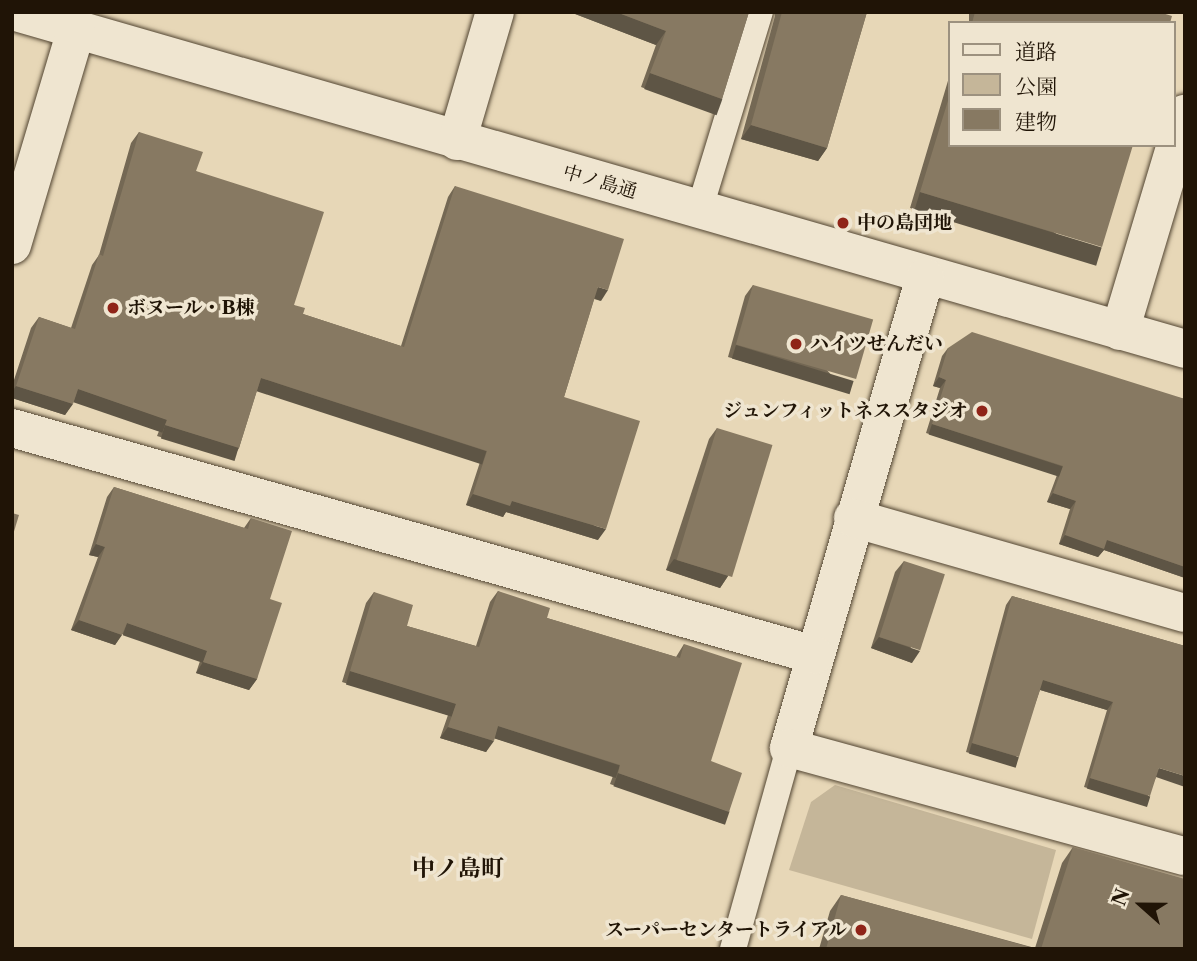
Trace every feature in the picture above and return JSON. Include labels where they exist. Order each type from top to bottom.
[{"type":"street","name":"中ノ島通","points":[[16,12],[101,27],[457,141],[925,277],[1185,349]]},
{"type":"street","points":[[457,141],[495,12]]},
{"type":"street","points":[[12,245],[101,27]]},
{"type":"street","points":[[1176,144],[1185,114]]},
{"type":"street","points":[[1120,331],[1175,147]]},
{"type":"street","points":[[925,277],[853,518],[789,748],[1185,856]]},
{"type":"street","points":[[12,428],[815,655]]},
{"type":"street","points":[[853,518],[1185,613]]},
{"type":"lane","points":[[699,211],[760,12]]},
{"type":"lane","points":[[733,949],[789,748]]},
{"type":"green space","points":[[835,785],[1056,850],[1032,939],[789,870],[811,802]]},
{"type":"building","points":[[616,12],[749,12],[722,99],[650,73],[666,31]]},
{"type":"building","points":[[782,12],[867,12],[827,148],[751,125]]},
{"type":"building","points":[[975,12],[1159,12],[1172,16],[1171,21],[973,21]]},
{"type":"building","points":[[948,101],[948,147],[1132,147],[1102,247],[920,192]]},
{"type":"building","points":[[139,132],[203,152],[196,171],[324,212],[294,305],[305,308],[303,314],[404,347],[455,186],[624,239],[608,290],[598,287],[564,397],[640,421],[606,529],[512,501],[510,506],[473,494],[487,451],[261,378],[239,448],[165,425],[167,420],[78,389],[73,404],[16,386],[39,317],[75,329],[99,254],[103,256]]},
{"type":"building","name":"ハイツせんだい","points":[[753,285],[873,319],[856,379],[736,345]]},
{"type":"building","points":[[972,332],[1185,399],[1185,567],[1107,540],[1104,549],[1065,535],[1076,501],[1053,493],[1063,466],[932,424],[946,380],[939,377],[948,348]]},
{"type":"building","points":[[717,428],[772,445],[732,577],[677,560]]},
{"type":"building","points":[[114,487],[248,529],[251,518],[292,531],[270,599],[282,603],[257,679],[203,662],[207,651],[127,623],[122,635],[79,620],[105,547],[96,544]]},
{"type":"building","points":[[12,513],[19,515],[12,538]]},
{"type":"building","points":[[904,561],[945,574],[920,650],[879,637]]},
{"type":"building","points":[[498,591],[550,608],[547,618],[680,658],[684,644],[742,663],[711,761],[742,773],[729,812],[618,773],[620,765],[498,726],[494,741],[448,727],[456,704],[350,671],[374,592],[413,605],[407,626],[479,647]]},
{"type":"building","points":[[1012,596],[1185,646],[1185,776],[1159,768],[1150,796],[1090,778],[1113,702],[1043,680],[1019,757],[972,743]]},
{"type":"building","points":[[1073,847],[1185,879],[1185,949],[1041,949]]},
{"type":"building","points":[[841,895],[1037,949],[826,949]]},
{"type":"place","name":"中の島団地","points":[[843,223]]},
{"type":"place","name":"ボヌール・B棟","points":[[113,308]]},
{"type":"place","name":"ハイツせんだい","points":[[796,344]]},
{"type":"place","name":"ジュンフィットネススタジオ","points":[[982,411]]},
{"type":"place","name":"スーパーセンタートライアル","points":[[861,930]]},
{"type":"district","name":"中ノ島町","points":[[458,868]]}]
